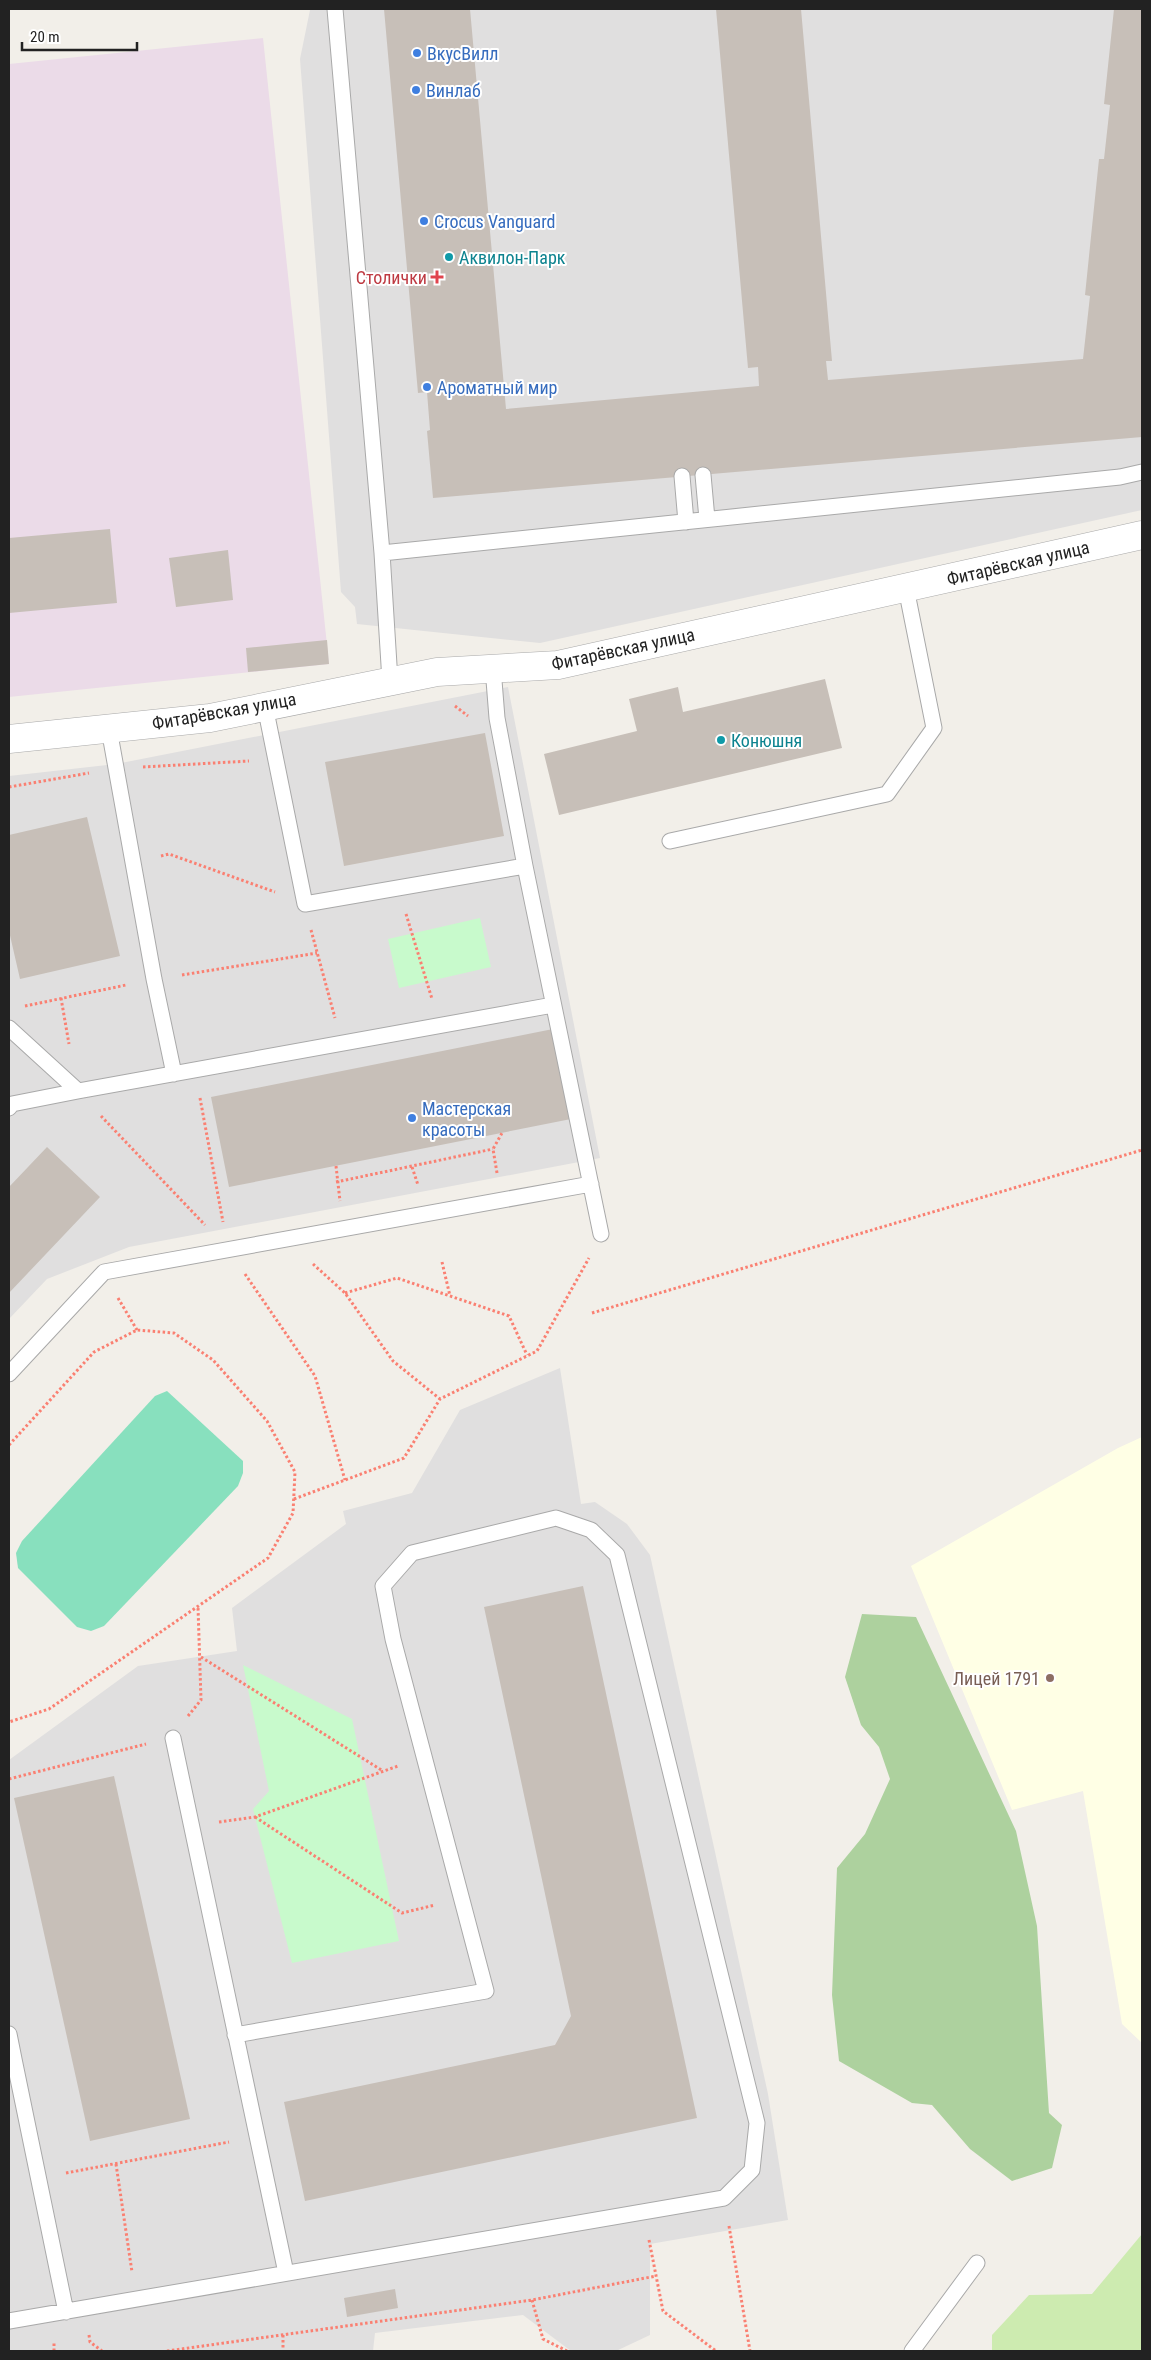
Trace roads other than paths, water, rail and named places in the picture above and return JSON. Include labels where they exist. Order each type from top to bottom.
[{"type":"street","name":"Фитарёвская улица","points":[[9,739],[210,718],[437,672],[558,665],[1142,534]]},
{"type":"lane","points":[[335,9],[382,553],[390,681]]},
{"type":"lane","points":[[382,553],[1120,477],[1142,472]]},
{"type":"lane","points":[[703,474],[707,520]]},
{"type":"lane","points":[[682,476],[686,522]]},
{"type":"lane","points":[[670,841],[887,794],[934,728],[906,588]]},
{"type":"lane","points":[[493,668],[497,718],[524,866],[601,1234]]},
{"type":"lane","points":[[265,706],[305,904],[524,866]]},
{"type":"lane","points":[[109,728],[174,1074]]},
{"type":"lane","points":[[9,1108],[12,1104],[78,1091],[553,1005]]},
{"type":"lane","points":[[9,1028],[78,1091]]},
{"type":"lane","points":[[9,1374],[104,1272],[591,1184]]},
{"type":"lane","points":[[9,2321],[724,2198],[752,2170],[757,2123],[617,1555],[591,1530],[556,1518],[412,1553],[383,1586],[393,1640],[486,1991],[235,2035]]},
{"type":"lane","points":[[173,1738],[286,2274]]},
{"type":"lane","points":[[9,2034],[12,2059],[39,2178],[66,2312]]},
{"type":"lane","points":[[912,2351],[977,2263]]},
{"type":"place","name":"ВкусВилл","points":[[417,53]]},
{"type":"place","name":"Винлаб","points":[[416,90]]},
{"type":"place","name":"Crocus Vanguard","points":[[424,221]]},
{"type":"place","name":"Аквилон-Парк","points":[[449,257]]},
{"type":"place","name":"Столички","points":[[437,277]]},
{"type":"place","name":"Ароматный мир","points":[[427,387]]},
{"type":"place","name":"Конюшня","points":[[721,740]]},
{"type":"place","name":"Мастерская красоты","points":[[412,1118]]},
{"type":"place","name":"Лицей 1791","points":[[1050,1678]]}]
